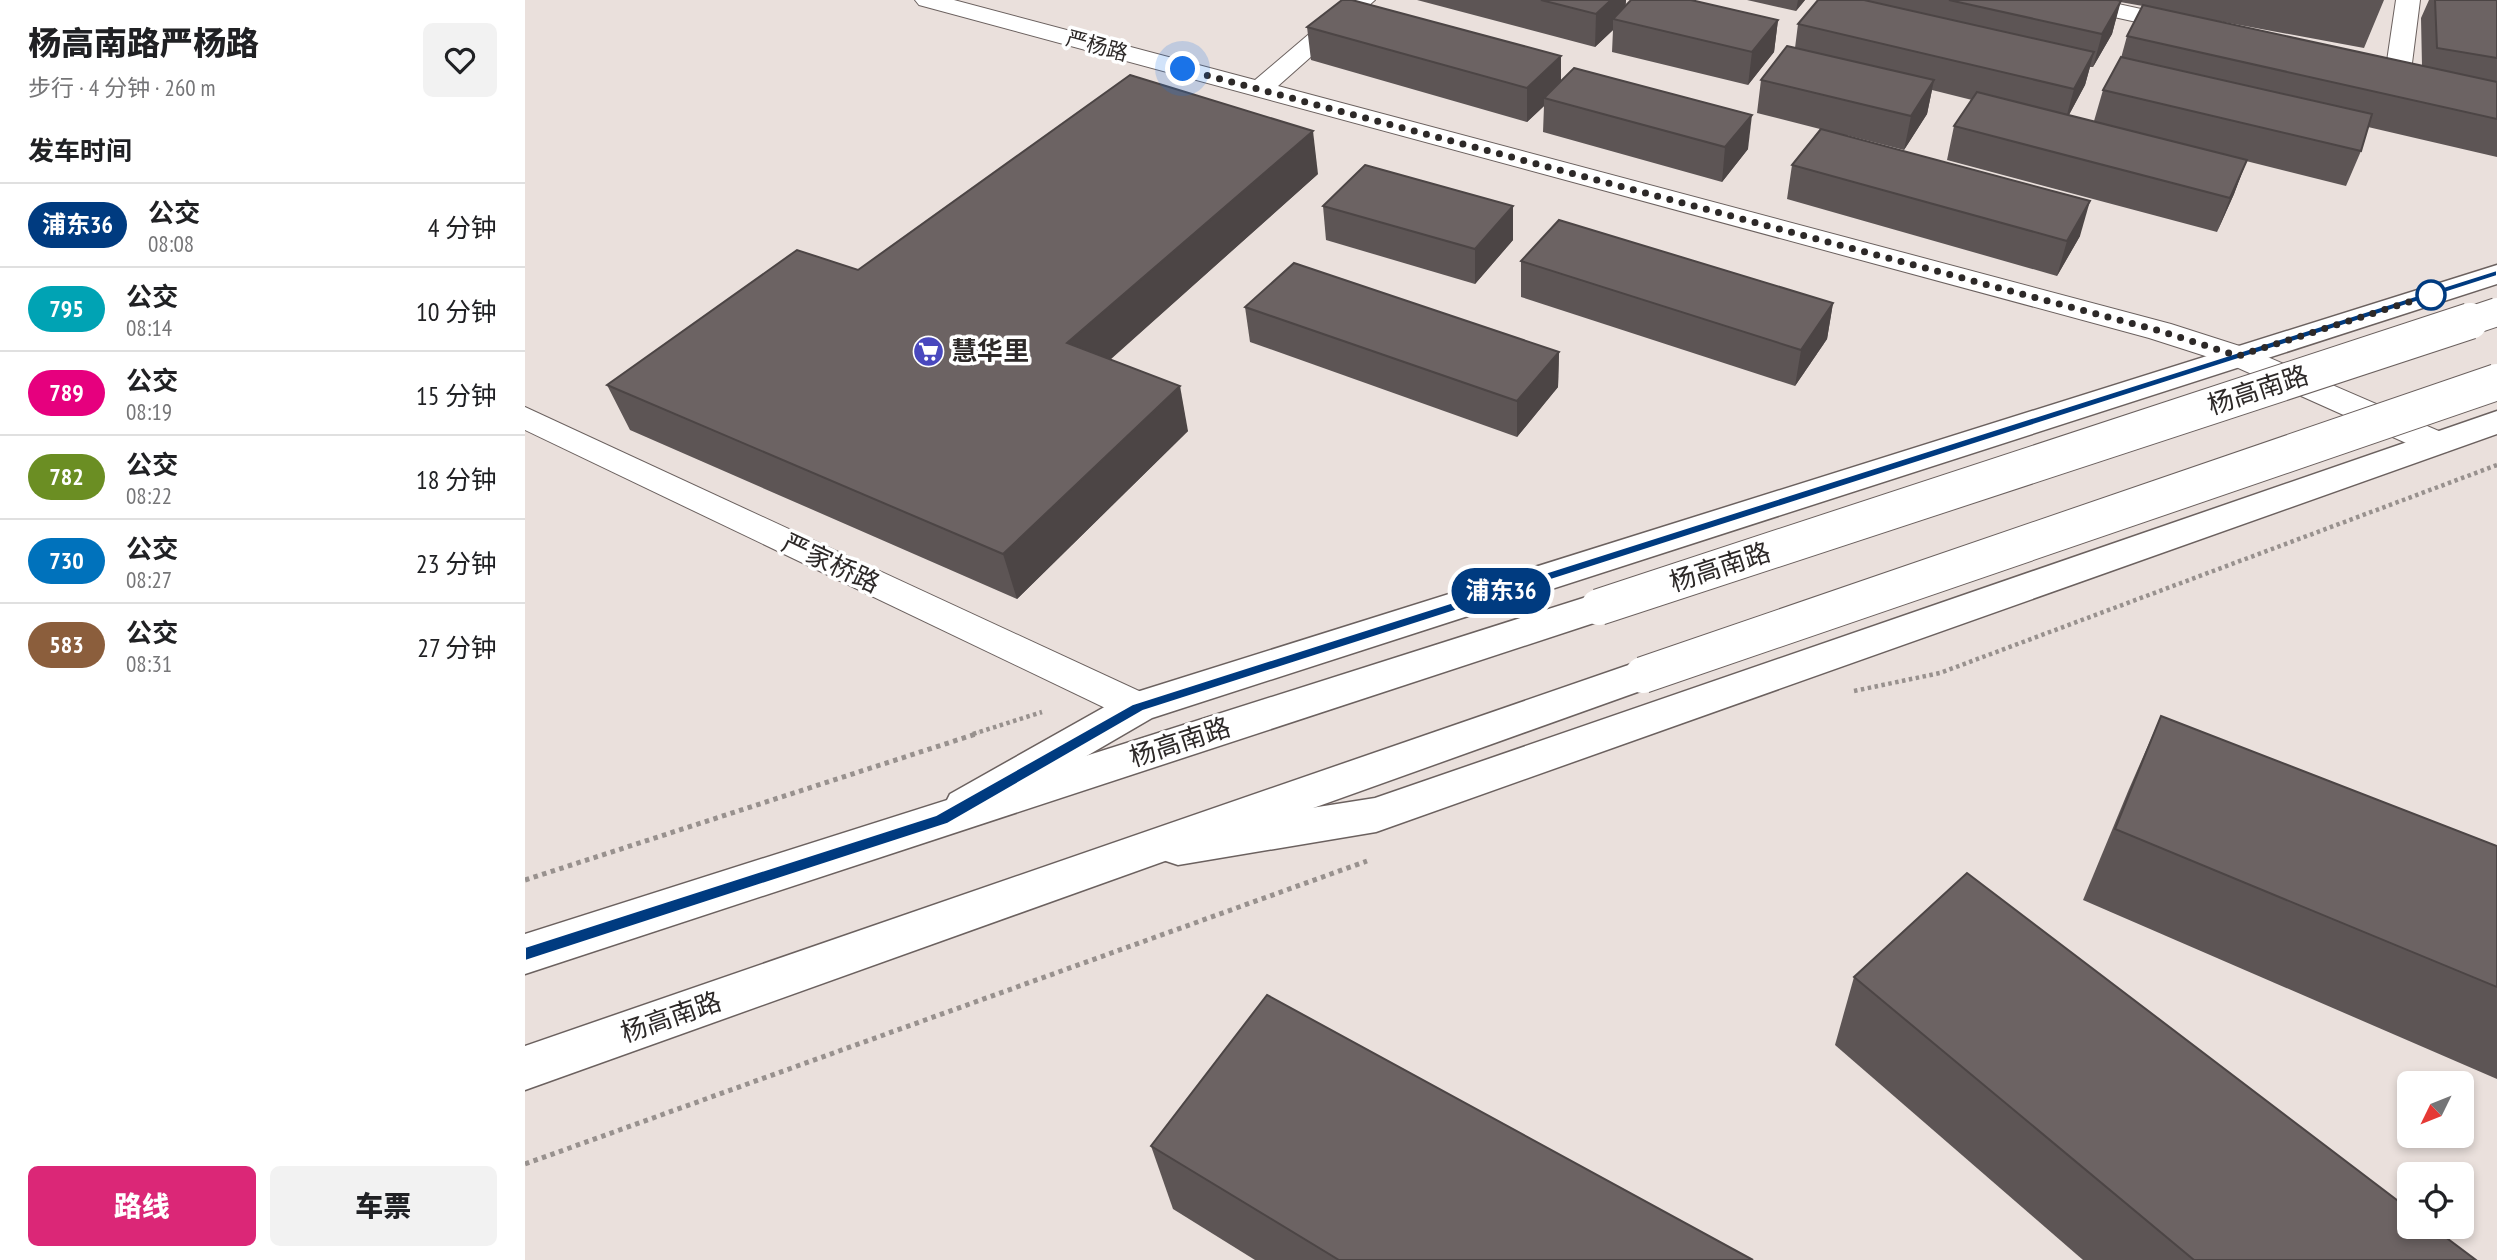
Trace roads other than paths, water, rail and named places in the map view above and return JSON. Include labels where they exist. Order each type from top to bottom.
[{"type":"main road","name":"杨高南路","points":[[941,820],[1138,707],[2497,274]]},
{"type":"main road","name":"杨高南路","points":[[525,954],[1599,607],[2497,312]]},
{"type":"main road","name":"杨高南路","points":[[525,1068],[1643,675],[2497,382]]},
{"type":"main road","name":"杨高南路","points":[[1134,853],[1376,815],[2497,422]]},
{"type":"street","name":"严杨路","points":[[927,0],[2160,331],[2238,356],[2436,443]]},
{"type":"street","points":[[1259,90],[1363,0]]},
{"type":"street","points":[[2067,0],[2213,31]]},
{"type":"street","points":[[2332,57],[2398,71],[2408,0]]},
{"type":"street","name":"严家桥路","points":[[525,417],[1138,707]]},
{"type":"place","name":"慧华里","points":[[928,351]]}]
